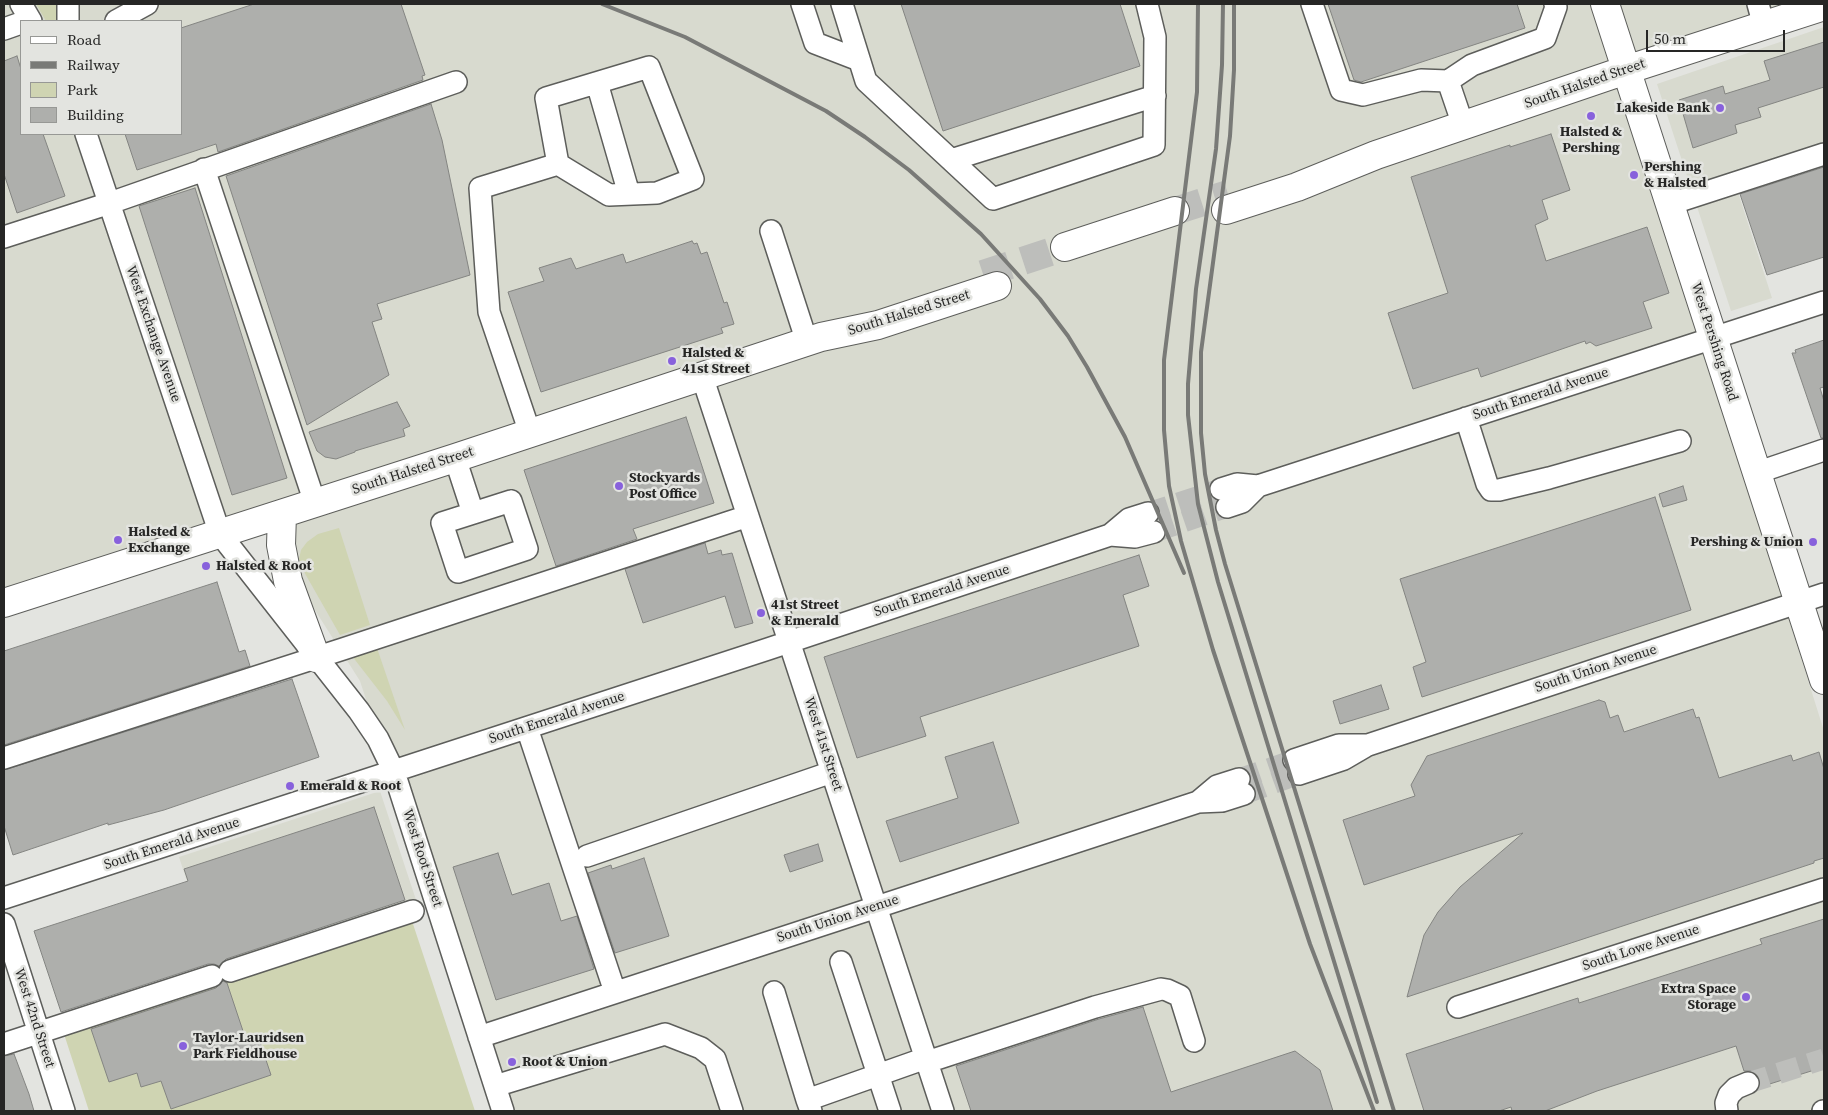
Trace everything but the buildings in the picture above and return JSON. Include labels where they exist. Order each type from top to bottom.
[{"type":"main road","name":"West Pershing Road","points":[[1605,4],[1824,680]]},
{"type":"main road","name":"South Halsted Street","points":[[1227,202],[1296,187],[1376,154],[1626,70],[1761,15],[1824,6]]},
{"type":"main road","points":[[1071,253],[1173,220]]},
{"type":"main road","name":"South Halsted Street","points":[[4,603],[455,458],[814,339],[873,310],[990,280]]},
{"type":"main road","points":[[282,514],[281,545],[288,581],[316,658]]},
{"type":"street","points":[[21,4],[29,20]]},
{"type":"street","points":[[68,4],[68,20]]},
{"type":"street","points":[[118,20],[147,4]]},
{"type":"street","points":[[802,4],[815,43],[859,60]]},
{"type":"street","points":[[842,4],[866,81],[993,199],[1154,145],[1156,37],[1147,4]]},
{"type":"street","points":[[1312,4],[1341,90],[1363,96],[1422,80],[1448,81],[1472,65],[1545,38],[1556,7],[1555,4]]},
{"type":"street","points":[[4,28],[20,23]]},
{"type":"street","points":[[648,67],[693,179],[657,194],[608,195],[558,164],[546,98],[597,83],[648,67]]},
{"type":"street","points":[[1448,81],[1463,125]]},
{"type":"street","points":[[4,237],[110,203],[456,82]]},
{"type":"street","points":[[597,83],[629,194]]},
{"type":"street","points":[[951,160],[1154,96]]},
{"type":"street","name":"West Exchange Avenue","points":[[86,135],[220,534]]},
{"type":"street","points":[[1670,204],[1824,154]]},
{"type":"street","points":[[530,433],[489,312],[480,188],[558,164]]},
{"type":"street","points":[[204,170],[315,503]]},
{"type":"street","points":[[771,231],[814,339]]},
{"type":"street","name":"South Emerald Avenue","points":[[1224,498],[1242,502],[1258,486],[1824,302]]},
{"type":"street","name":"West 41st Street","points":[[702,376],[944,1111]]},
{"type":"street","points":[[1466,418],[1487,484],[1491,490],[1499,490],[1549,478],[1680,441]]},
{"type":"street","points":[[1756,473],[1824,450]]},
{"type":"street","points":[[455,458],[473,513]]},
{"type":"street","points":[[4,758],[748,516]]},
{"type":"street","name":"South Emerald Avenue","points":[[4,898],[394,772],[1110,535],[1135,537],[1151,522]]},
{"type":"street","name":"West Root Street","points":[[220,534],[359,711],[378,739],[394,772],[503,1111]]},
{"type":"street","name":"South Union Avenue","points":[[1296,767],[1344,759],[1368,745],[1824,594]]},
{"type":"street","points":[[527,728],[615,992]]},
{"type":"street","points":[[587,856],[832,772]]},
{"type":"street","name":"South Union Avenue","points":[[479,1037],[1198,802],[1217,786],[1241,786]]},
{"type":"street","name":"South Lowe Avenue","points":[[1458,1008],[1824,889]]},
{"type":"street","points":[[4,1044],[412,911]]},
{"type":"street","name":"West 42nd Street","points":[[4,924],[64,1111]]},
{"type":"street","points":[[841,962],[890,1111]]},
{"type":"street","points":[[774,992],[809,1105],[878,1075],[1095,1007],[1160,989],[1180,996],[1194,1041]]},
{"type":"street","points":[[495,1086],[665,1034],[701,1048],[715,1059],[732,1111]]},
{"type":"street","points":[[1727,1111],[1726,1103],[1729,1095],[1736,1088],[1748,1083]]},
{"type":"shaded area","points":[[4,4],[1788,4],[1614,63],[1824,731],[1824,1111],[501,1111],[360,681],[259,522],[4,602]]},
{"type":"shaded area","points":[[1824,27],[1824,154],[1735,183],[1772,298],[1731,311],[1657,84]]},
{"type":"shaded area","points":[[380,791],[421,915],[220,982],[179,857]]},
{"type":"green space","points":[[36,4],[58,4],[58,20],[45,20]]},
{"type":"green space","points":[[339,528],[370,625],[340,635],[303,570],[299,559],[301,550],[307,542],[318,534]]},
{"type":"green space","points":[[377,648],[405,730],[387,701],[352,656]]},
{"type":"green space","points":[[411,918],[475,1111],[89,1111],[64,1034]]},
{"type":"tunnel","points":[[1175,211],[1228,194]]},
{"type":"tunnel","points":[[983,274],[1065,247]]},
{"type":"tunnel","points":[[1148,513],[1221,489]]},
{"type":"tunnel","points":[[1154,532],[1227,507]]},
{"type":"tunnel","points":[[1239,779],[1294,760]]},
{"type":"tunnel","points":[[1244,794],[1299,774]]},
{"type":"tunnel","points":[[1748,1083],[1824,1059]]},
{"type":"railway","points":[[602,4],[685,37],[826,111],[909,170],[981,234],[1040,299],[1068,336],[1087,367],[1125,437],[1184,573]]},
{"type":"railway","points":[[1198,4],[1197,92],[1164,360],[1164,430],[1169,486],[1181,541],[1213,650],[1310,944],[1374,1111]]},
{"type":"railway","points":[[1223,4],[1222,65],[1216,149],[1196,289],[1188,384],[1188,415],[1198,504],[1218,582],[1377,1102]]},
{"type":"railway","points":[[1234,4],[1234,70],[1230,136],[1201,352],[1201,433],[1205,474],[1225,564],[1394,1111]]},
{"type":"place","name":"Lakeside Bank","points":[[1720,108]]},
{"type":"place","name":"Halsted & Pershing","points":[[1591,116]]},
{"type":"place","name":"Pershing & Halsted","points":[[1634,175]]},
{"type":"place","name":"Halsted & 41st Street","points":[[672,361]]},
{"type":"place","name":"Stockyards Post Office","points":[[619,486]]},
{"type":"place","name":"Halsted & Exchange","points":[[118,540]]},
{"type":"place","name":"Pershing & Union","points":[[1813,542]]},
{"type":"place","name":"Halsted & Root","points":[[206,566]]},
{"type":"place","name":"41st Street & Emerald","points":[[761,613]]},
{"type":"place","name":"Emerald & Root","points":[[290,786]]},
{"type":"place","name":"Extra Space Storage","points":[[1746,997]]},
{"type":"place","name":"Taylor-Lauridsen Park Fieldhouse","points":[[183,1046]]},
{"type":"place","name":"Root & Union","points":[[512,1062]]}]
